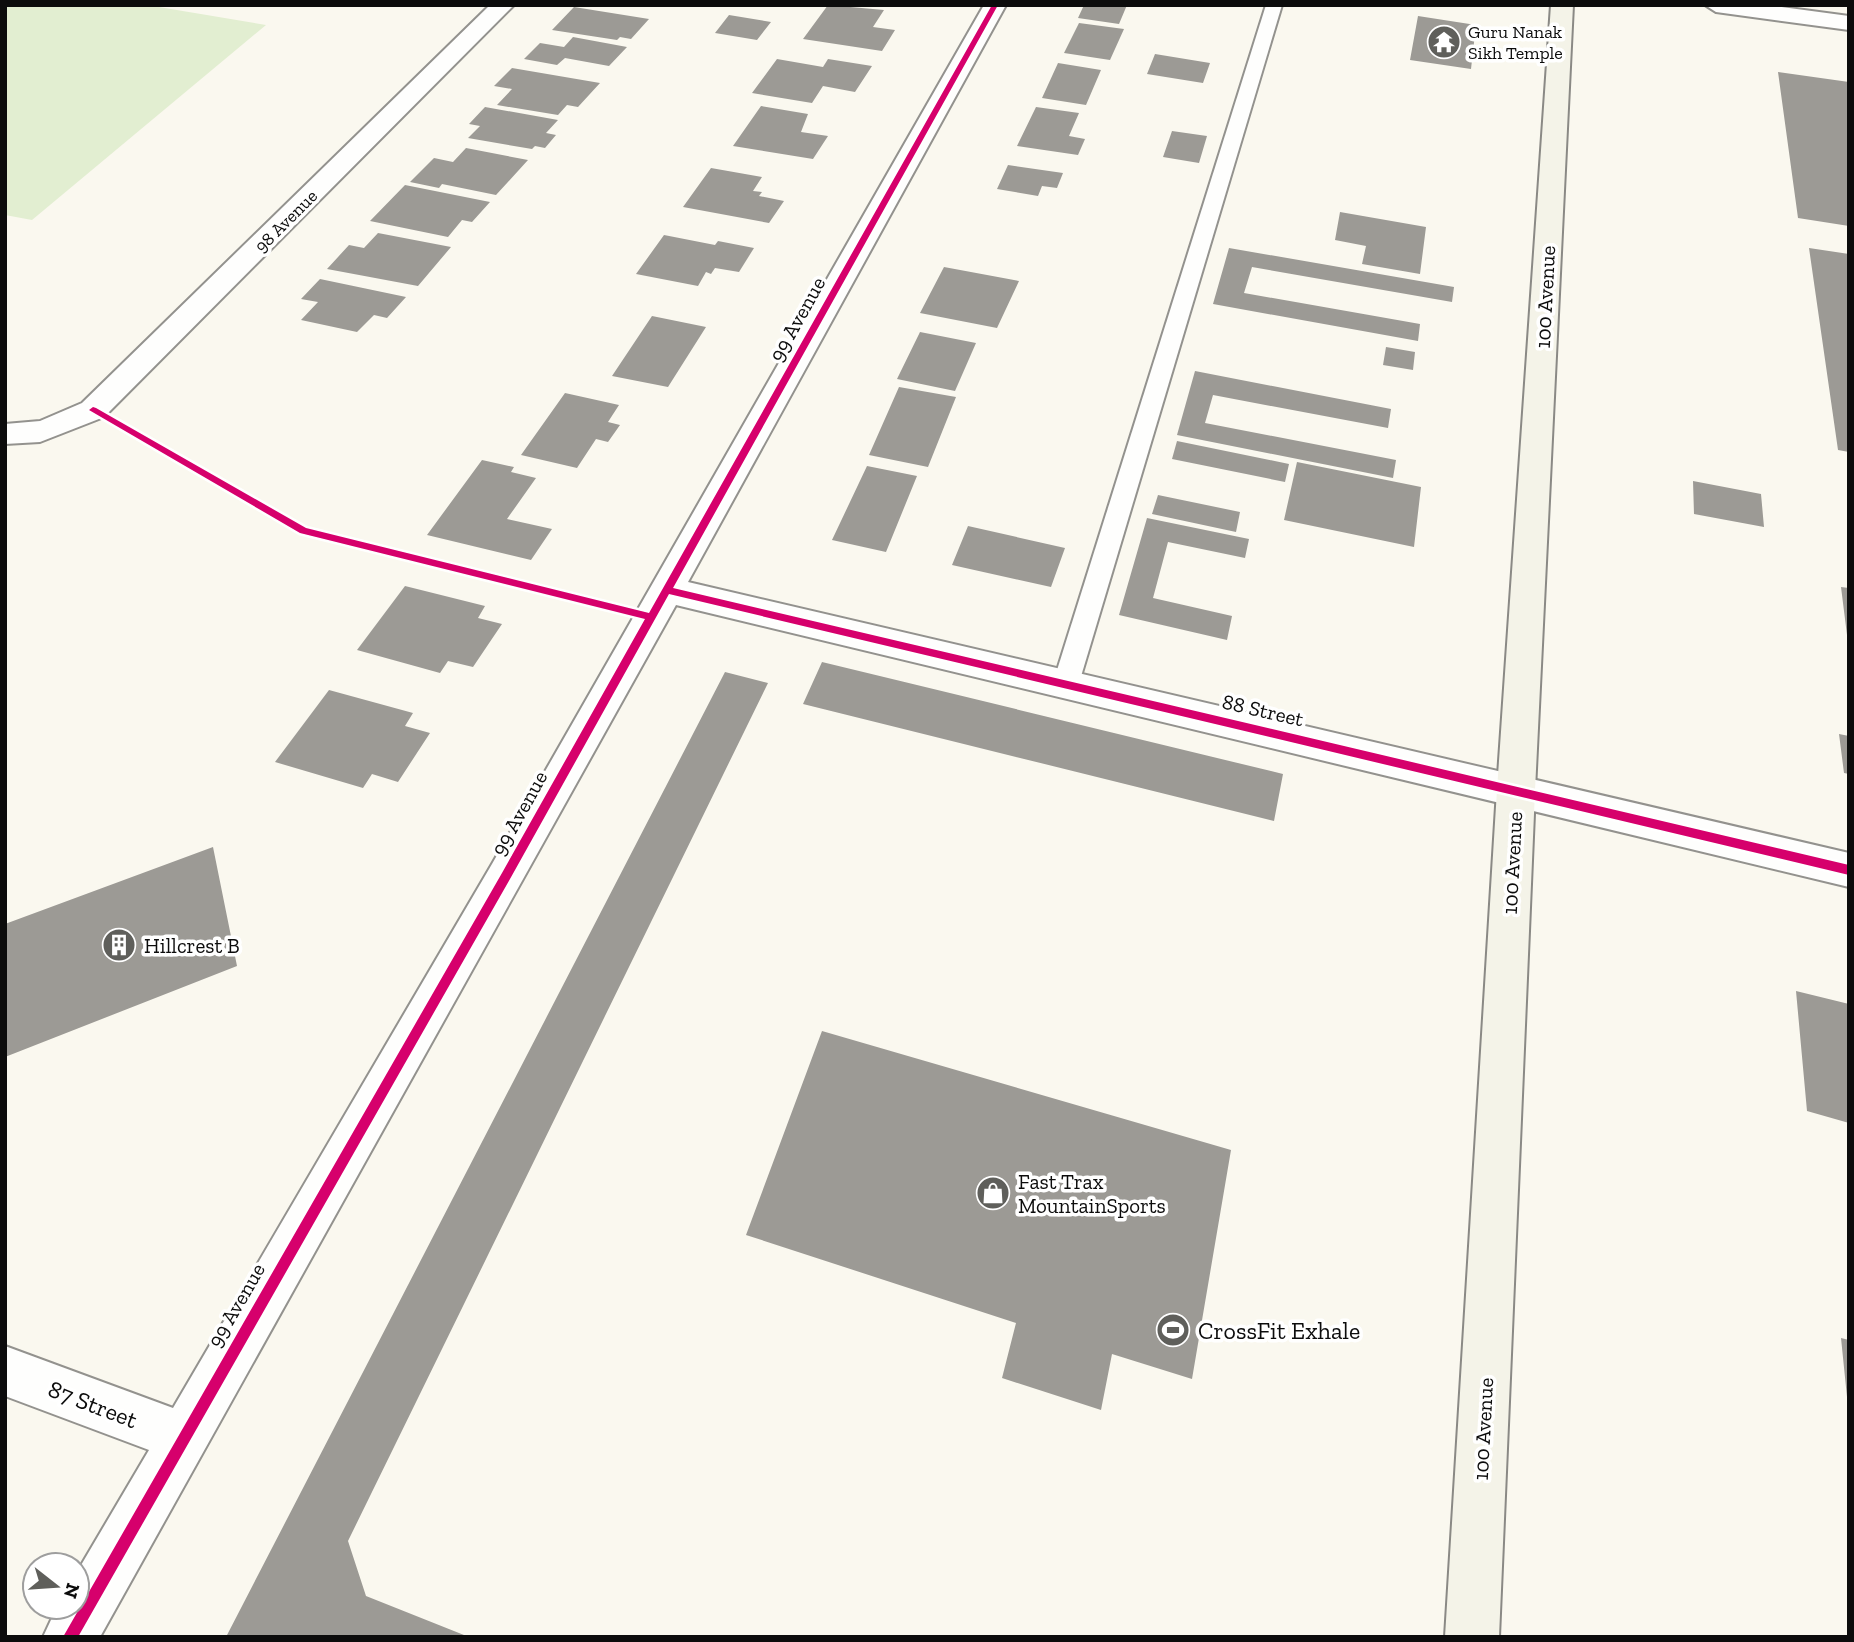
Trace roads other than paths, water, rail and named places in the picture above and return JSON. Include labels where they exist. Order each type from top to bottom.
[{"type":"main road","name":"100 Avenue","points":[[1472,1637],[1516,790],[1562,5]]},
{"type":"street","name":"98 Avenue","points":[[5,434],[21,435],[62,426],[93,410],[126,381],[503,5]]},
{"type":"street","name":"99 Avenue","points":[[70,1637],[181,1437],[667,590],[995,5]]},
{"type":"street","points":[[1716,5],[1849,23]]},
{"type":"street","name":"88 Street","points":[[667,590],[1849,870]]},
{"type":"street","name":"87 Street","points":[[5,1371],[181,1437]]},
{"type":"lane","points":[[1066,683],[1274,5]]},
{"type":"place","name":"Guru Nanak Sikh Temple","points":[[1444,42]]},
{"type":"place","name":"Hillcrest B","points":[[119,945]]},
{"type":"place","name":"Fast Trax MountainSports","points":[[993,1193]]},
{"type":"place","name":"CrossFit Exhale","points":[[1173,1330]]}]
